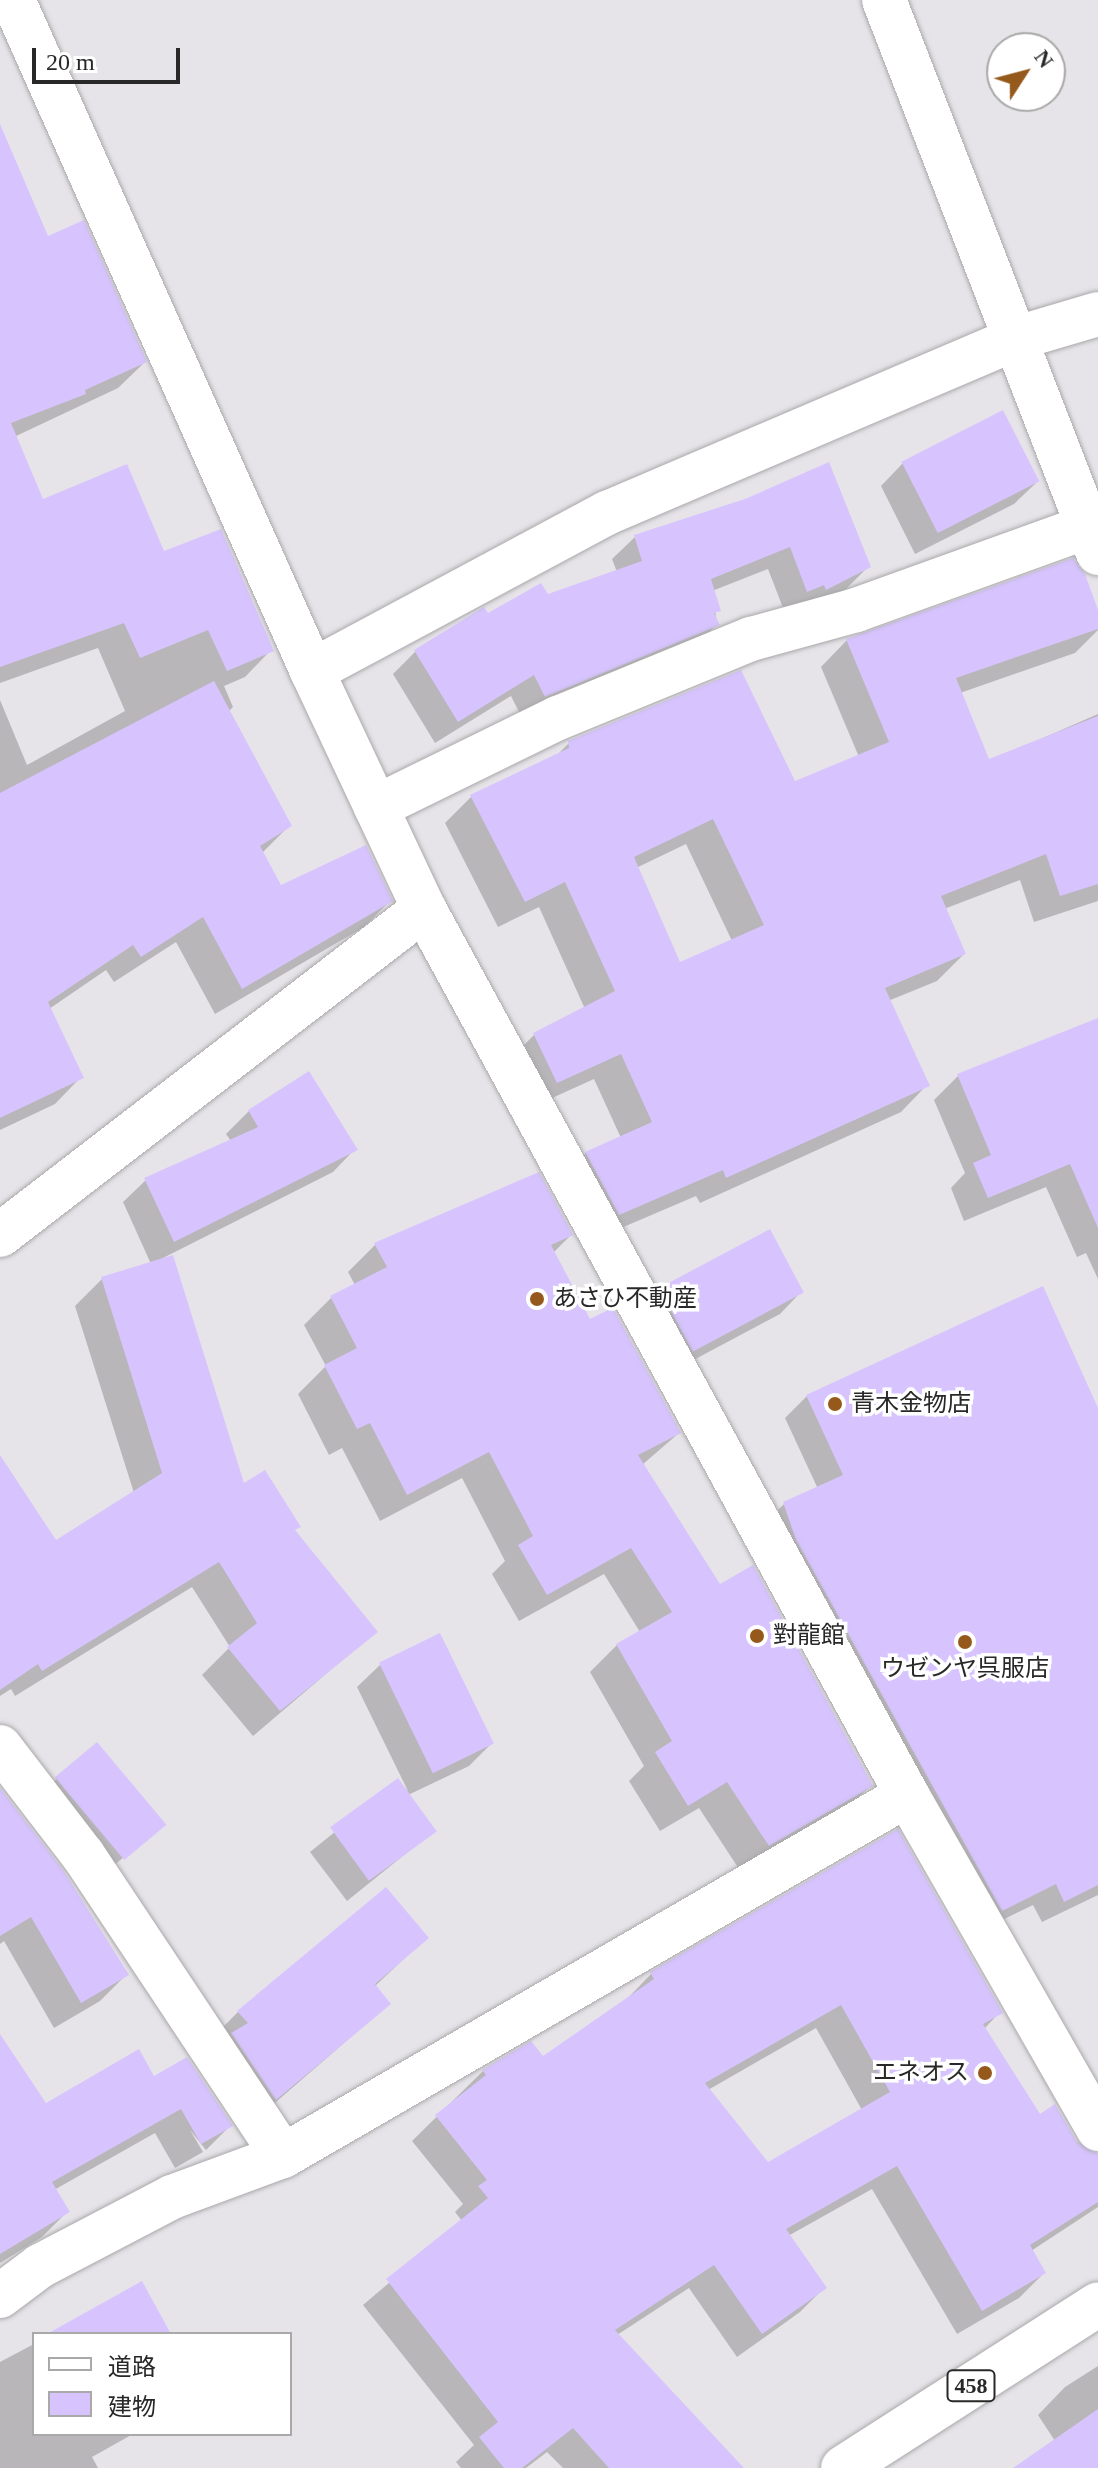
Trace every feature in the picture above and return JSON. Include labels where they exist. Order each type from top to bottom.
[{"type":"main road","points":[[376,807],[558,718],[751,639],[1092,540],[1017,338],[884,0]]},
{"type":"main road","points":[[23,3],[312,671],[424,909],[907,1795],[1098,2129]]},
{"type":"main road","points":[[312,671],[607,513],[1017,338],[1098,314]]},
{"type":"main road","points":[[0,1235],[424,909]]},
{"type":"main road","points":[[0,1747],[83,1855],[283,2156]]},
{"type":"main road","points":[[0,2296],[40,2266],[172,2197],[283,2156],[907,1795]]},
{"type":"main road","name":"458","points":[[843,2468],[1098,2304]]},
{"type":"building","points":[[0,124],[48,236],[84,220],[147,362],[85,390],[86,394],[11,423],[43,499],[127,464],[164,551],[221,529],[274,651],[227,671],[208,630],[140,658],[124,623],[0,667]]},
{"type":"building","points":[[1003,410],[1039,481],[938,533],[901,462]]},
{"type":"building","points":[[829,462],[871,567],[826,590],[824,585],[807,592],[790,547],[711,579],[721,611],[714,613],[720,625],[545,697],[534,675],[458,722],[414,650],[484,607],[488,613],[541,583],[548,594],[642,561],[634,535],[745,499]]},
{"type":"building","points":[[1073,558],[1085,574],[1098,610],[1098,629],[956,678],[989,759],[1098,716],[1098,884],[1060,896],[1046,854],[941,896],[966,954],[885,988],[930,1086],[726,1178],[723,1170],[619,1215],[585,1152],[652,1122],[621,1054],[557,1083],[533,1033],[615,991],[565,882],[525,902],[470,795],[569,748],[568,741],[741,670],[795,781],[889,742],[846,639]],"holes":[[[713,819],[764,925],[680,962],[634,857]]]},
{"type":"building","points":[[214,681],[292,826],[260,846],[281,885],[366,845],[393,901],[242,989],[203,917],[141,957],[133,945],[48,1002],[84,1078],[0,1118],[0,793]]},
{"type":"building","points":[[1098,1018],[1098,1228],[1070,1164],[988,1198],[973,1163],[991,1155],[957,1074]]},
{"type":"building","points":[[309,1071],[358,1150],[174,1242],[144,1178],[258,1127],[248,1110]]},
{"type":"building","points":[[539,1172],[573,1235],[551,1245],[590,1319],[610,1309],[615,1312],[681,1433],[638,1455],[720,1584],[753,1565],[873,1786],[769,1846],[727,1782],[688,1806],[655,1752],[672,1741],[616,1644],[672,1612],[631,1548],[547,1595],[518,1545],[533,1536],[489,1452],[407,1495],[370,1423],[357,1429],[324,1365],[357,1348],[330,1296],[387,1267],[374,1243]]},
{"type":"building","points":[[770,1229],[804,1293],[693,1352],[659,1288]]},
{"type":"building","points":[[173,1255],[244,1483],[265,1470],[301,1527],[295,1530],[378,1632],[280,1711],[227,1647],[257,1623],[219,1562],[42,1671],[38,1664],[0,1690],[0,1455],[56,1540],[162,1473],[101,1277]]},
{"type":"building","points":[[1043,1286],[1098,1408],[1098,1885],[1064,1902],[1056,1884],[1002,1911],[796,1540],[783,1502],[843,1475],[806,1395]]},
{"type":"building","points":[[440,1633],[494,1744],[433,1773],[379,1663]]},
{"type":"building","points":[[97,1742],[166,1825],[124,1860],[55,1777]]},
{"type":"building","points":[[398,1778],[437,1831],[369,1881],[330,1827]]},
{"type":"building","points":[[0,1788],[63,1870],[129,1975],[81,2003],[31,1917],[0,1936]]},
{"type":"building","points":[[898,1829],[1003,2013],[983,2024],[1040,2114],[1055,2104],[1077,2142],[1098,2154],[1098,2202],[1030,2245],[1046,2273],[982,2311],[897,2166],[786,2229],[827,2288],[762,2334],[714,2265],[615,2330],[744,2468],[609,2468],[573,2428],[522,2468],[504,2468],[479,2437],[498,2422],[386,2279],[488,2198],[478,2186],[487,2180],[435,2115],[486,2075],[482,2070],[531,2041],[543,2056],[654,1979],[650,1972]],"holes":[[[841,2005],[890,2092],[768,2162],[705,2083]]]},
{"type":"building","points":[[386,1887],[429,1938],[375,1984],[391,2004],[276,2100],[231,2033],[248,2023],[237,2011]]},
{"type":"building","points":[[0,2034],[46,2103],[139,2049],[154,2076],[187,2057],[233,2126],[201,2144],[181,2109],[52,2182],[70,2212],[0,2254]]},
{"type":"building","points":[[142,2281],[170,2332],[51,2332]]},
{"type":"building","points":[[1098,2409],[1098,2468],[1013,2468]]},
{"type":"place","name":"あさひ不動産","points":[[537,1299]]},
{"type":"place","name":"青木金物店","points":[[835,1404]]},
{"type":"place","name":"對龍館","points":[[757,1636]]},
{"type":"place","name":"ウゼンヤ呉服店","points":[[965,1642]]},
{"type":"place","name":"エネオス","points":[[985,2073]]}]
